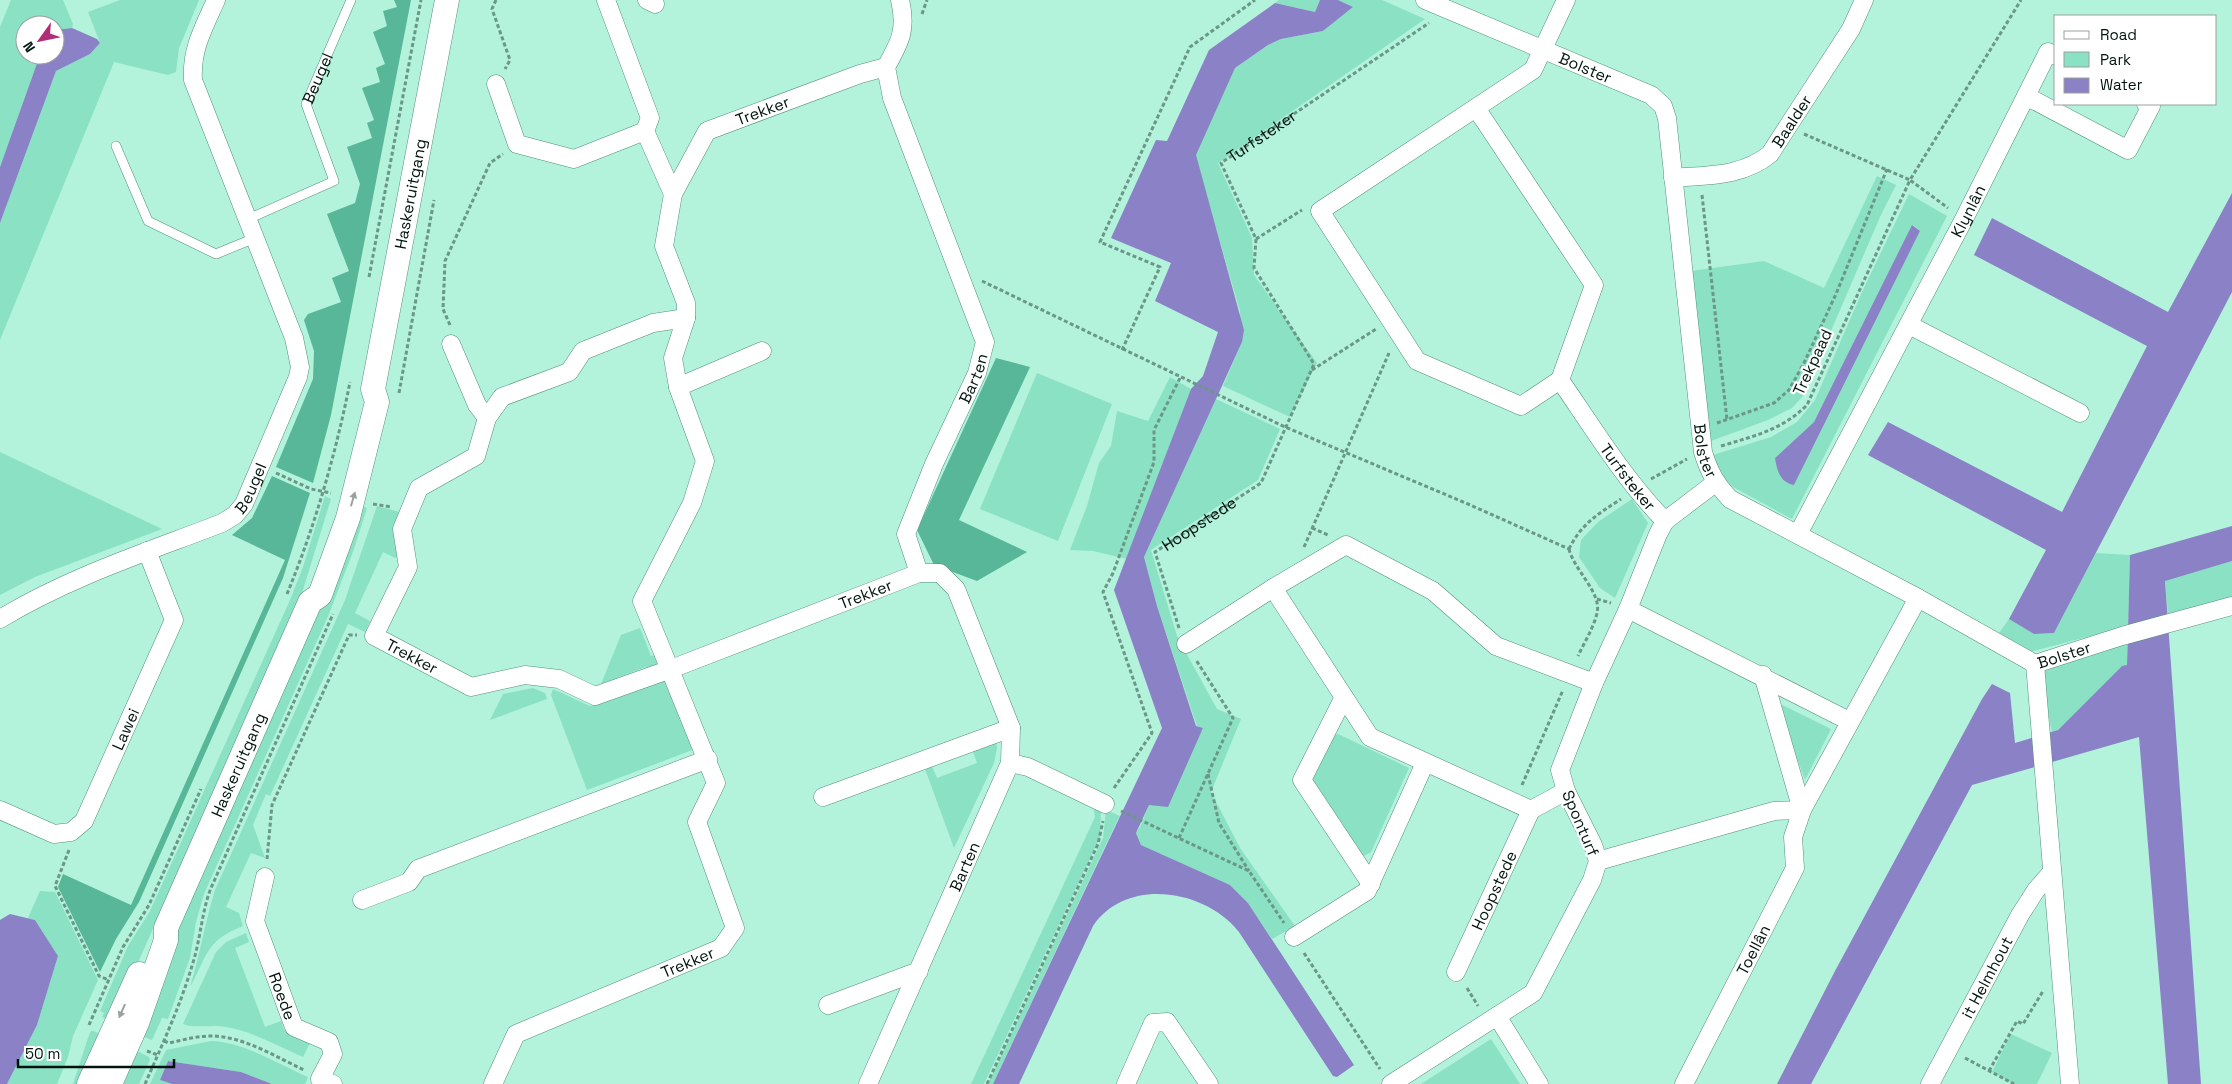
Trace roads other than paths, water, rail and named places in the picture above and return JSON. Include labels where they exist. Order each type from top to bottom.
[{"type":"main road","name":"Haskeruitgang","points":[[110,1084],[137,1023],[166,940],[166,928],[310,602],[309,590],[366,398],[374,389],[447,0]]},
{"type":"main road","name":"Haskeruitgang","points":[[89,1084],[157,935],[166,928]]},
{"type":"street","name":"Beugel","points":[[0,619],[23,605],[90,572],[222,523],[235,515],[244,504],[298,377],[300,367],[298,352],[193,80],[192,63],[195,49],[216,0]]},
{"type":"street","points":[[606,0],[650,118],[645,131],[673,194]]},
{"type":"street","points":[[886,67],[901,41],[903,12],[900,0]]},
{"type":"street","name":"Bolster","points":[[1425,0],[1651,95],[1663,106],[1667,118],[1703,452],[1715,483],[1730,499],[1918,598],[2035,664],[2122,636],[2232,606]]},
{"type":"street","points":[[1476,108],[1594,285],[1560,380],[1521,406],[1417,361],[1320,211],[1476,108],[1534,70],[1566,0]]},
{"type":"street","name":"Baalder","points":[[1673,178],[1738,172],[1757,165],[1770,154],[1852,29],[1864,0]]},
{"type":"street","name":"Klynlân","points":[[1798,534],[1964,219],[2048,52],[2054,55]]},
{"type":"street","name":"Trekker","points":[[493,1084],[516,1034],[721,948],[735,928],[697,822],[716,783],[708,759],[642,600],[692,503],[705,461],[678,386],[673,358],[686,318],[686,303],[664,246],[673,194],[708,131],[860,74],[886,67]]},
{"type":"street","name":"Barten","points":[[868,1084],[1010,763],[1011,728],[956,589],[940,574],[919,573],[906,534],[934,464],[977,373],[985,342],[892,98],[886,67]]},
{"type":"street","points":[[496,84],[517,144],[574,159],[645,131]]},
{"type":"street","points":[[2026,96],[2128,150],[2150,106],[2148,105]]},
{"type":"street","name":"Trekker","points":[[686,318],[653,323],[583,351],[569,372],[502,398],[487,418],[476,456],[419,488],[402,529],[408,567],[374,636],[471,687],[525,675],[559,679],[595,696],[671,669],[919,573]]},
{"type":"street","points":[[1909,325],[2080,413]]},
{"type":"street","points":[[451,344],[477,405],[487,418]]},
{"type":"street","points":[[678,386],[762,352]]},
{"type":"street","name":"Turfsteker","points":[[1560,380],[1636,487],[1665,521],[1715,483]]},
{"type":"street","name":"Sponturf","points":[[1391,1084],[1525,1000],[1539,986],[1592,880],[1598,861],[1594,844],[1566,791],[1560,770],[1594,683],[1665,521]]},
{"type":"street","points":[[1186,644],[1273,588],[1346,545],[1433,591],[1496,646],[1594,683]]},
{"type":"street","name":"Lawei","points":[[0,810],[54,834],[71,832],[84,820],[174,620],[147,551]]},
{"type":"street","points":[[1273,588],[1370,737],[1531,810],[1566,791]]},
{"type":"street","name":"Toellân","points":[[1684,1084],[1795,868],[1793,838],[1802,810],[1918,598]]},
{"type":"street","points":[[1628,608],[1763,675],[1849,721]]},
{"type":"street","points":[[2035,664],[2070,1084]]},
{"type":"street","points":[[1598,861],[1774,811],[1802,810],[1763,675]]},
{"type":"street","points":[[1344,697],[1302,780],[1371,884]]},
{"type":"street","points":[[823,797],[1011,728]]},
{"type":"street","points":[[362,900],[409,882],[418,869],[708,759]]},
{"type":"street","points":[[1010,763],[1028,767],[1111,806]]},
{"type":"street","points":[[1294,937],[1367,891],[1425,763]]},
{"type":"street","name":"Hoopstede","points":[[1456,972],[1531,810]]},
{"type":"street","name":"it Helmhout","points":[[1930,1084],[2020,915],[2036,890],[2051,873]]},
{"type":"street","name":"Roede","points":[[265,877],[255,921],[294,1026],[329,1042],[332,1054],[326,1081]]},
{"type":"street","points":[[828,1005],[919,971]]},
{"type":"street","points":[[1497,1016],[1539,1084]]},
{"type":"street","points":[[1126,1084],[1154,1023],[1167,1022],[1210,1084]]},
{"type":"lane","name":"Beugel","points":[[248,219],[334,182],[306,104],[350,0]]},
{"type":"lane","points":[[116,146],[148,221],[216,254],[255,238]]},
{"type":"water","points":[[1320,0],[1338,0],[1353,7],[1323,31],[1281,39],[1268,45],[1235,68],[1196,155],[1244,330],[1242,342],[1144,557],[1157,606],[1196,726],[1203,728],[1168,807],[1149,805],[1136,833],[1141,845],[1230,885],[1248,903],[1354,1065],[1337,1077],[1333,1076],[1239,932],[1225,918],[1207,906],[1187,898],[1166,894],[1145,895],[1126,900],[1108,910],[1093,926],[1019,1084],[993,1084],[1162,728],[1114,590],[1191,389],[1203,376],[1218,332],[1155,301],[1171,263],[1111,238],[1156,140],[1167,141],[1209,50],[1275,3],[1315,12]]},
{"type":"water","points":[[72,28],[97,39],[100,43],[90,54],[56,71],[0,223],[0,167],[36,65],[65,65],[65,29]]},
{"type":"water","points":[[2232,193],[2232,292],[2054,633],[2034,634],[2009,619],[2046,550],[1868,455],[1888,422],[2062,512],[2147,346],[1974,255],[1992,218],[2168,312]]},
{"type":"water","points":[[1912,225],[1920,231],[1794,485],[1789,484],[1782,479],[1775,458],[1814,422]]},
{"type":"water","points":[[2232,526],[2232,561],[2165,581],[2201,1084],[2168,1084],[2139,737],[1972,785],[1811,1084],[1777,1084],[1835,971],[1982,699],[1992,684],[2010,693],[2015,743],[2058,730],[2122,666],[2127,665],[2130,555]]},
{"type":"water","points":[[10,914],[35,920],[58,956],[37,1025],[7,1084],[0,1084],[0,920]]},
{"type":"water","points":[[168,1061],[241,1072],[272,1084],[172,1084],[160,1080]]}]
